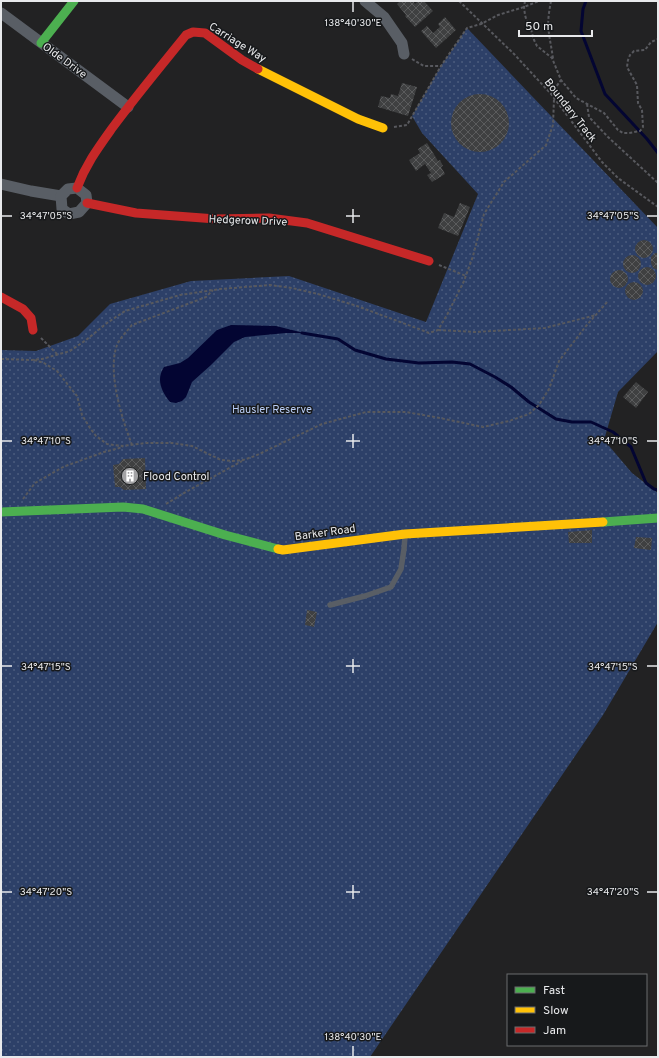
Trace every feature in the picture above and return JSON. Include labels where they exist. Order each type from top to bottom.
[{"type":"street","points":[[41,43],[74,1]]},
{"type":"street","points":[[365,1],[384,17],[402,43],[404,54]]},
{"type":"street","name":"Olde Drive","points":[[1,13],[128,107]]},
{"type":"street","name":"Carriage Way","points":[[77,188],[85,168],[128,107],[186,35],[193,32],[205,32],[242,60],[256,68],[358,119],[383,128]]},
{"type":"street","points":[[1,184],[31,192],[60,196],[68,189],[77,188],[86,194],[87,204],[79,212],[70,214],[62,208],[60,196]]},
{"type":"street","name":"Hedgerow Drive","points":[[87,204],[136,213],[216,219],[269,218],[307,223],[429,261]]},
{"type":"street","points":[[1,297],[23,310],[31,318],[33,330]]},
{"type":"street","name":"Barker Road","points":[[1,512],[123,507],[143,509],[225,536],[283,550],[405,534],[658,518]]},
{"type":"lane","points":[[330,605],[390,587],[401,569],[405,534]]},
{"type":"path","name":"Boundary Track","points":[[459,1],[481,24],[514,54],[551,94],[602,162],[618,178],[658,206]]},
{"type":"path","points":[[525,1],[525,15],[536,46],[552,58],[561,80],[576,98],[604,113],[618,130],[623,133],[640,131],[643,127],[642,110],[638,103],[637,85],[627,67],[628,60],[634,50],[645,50],[651,42],[658,39]]},
{"type":"path","points":[[383,128],[407,125],[441,66],[467,28],[481,24],[498,15],[539,1]]},
{"type":"path","points":[[551,1],[548,13],[553,62]]},
{"type":"path","points":[[404,54],[424,66],[441,66]]},
{"type":"path","points":[[551,94],[561,80]]},
{"type":"path","points":[[438,330],[466,276],[484,214],[504,182],[546,144],[553,125],[554,99]]},
{"type":"path","points":[[587,104],[589,117],[608,137],[658,183]]},
{"type":"path","points":[[429,261],[466,276]]},
{"type":"path","points":[[1,358],[31,360],[42,359],[70,351],[125,311],[180,295],[214,290],[270,285],[318,294],[357,306],[429,333],[438,330],[475,332],[545,328],[597,315]]},
{"type":"path","points":[[132,445],[126,430],[115,386],[114,373],[117,345],[132,325],[206,297],[214,290]]},
{"type":"path","points":[[153,512],[243,460],[255,456],[322,424],[366,412],[406,412],[483,427],[509,421],[529,414],[540,405],[550,389],[559,361],[586,326],[608,301]]},
{"type":"path","points":[[33,330],[57,354]]},
{"type":"path","points":[[31,360],[44,363],[57,370],[77,396],[82,415],[90,428],[96,436],[107,444],[122,446],[146,443],[172,443],[192,446],[221,460],[243,460]]},
{"type":"path","points":[[19,511],[22,502],[35,483],[52,473],[70,464],[104,452],[132,445]]},
{"type":"green space","name":"Hausler Reserve","points":[[467,28],[658,228],[658,351],[618,392],[604,440],[632,473],[658,493],[658,622],[603,715],[370,1057],[1,1057],[1,350],[36,351],[78,336],[110,304],[191,281],[289,276],[426,322],[478,194],[422,133],[412,116],[441,66]]},
{"type":"shaded area","points":[[231,325],[276,326],[304,333],[286,333],[245,337],[234,342],[192,382],[186,397],[182,401],[176,403],[170,402],[164,394],[160,380],[164,367],[180,363],[188,358],[217,330]]},
{"type":"building","points":[[400,1],[413,1],[415,4],[418,1],[424,1],[433,11],[415,27],[397,4]]},
{"type":"building","points":[[445,17],[456,30],[436,48],[421,31],[427,26],[433,33],[440,27],[438,24]]},
{"type":"building","points":[[402,83],[417,87],[408,116],[378,107],[381,96],[390,98],[391,94],[398,96]]},
{"type":"building","points":[[474,94],[486,94],[501,102],[509,117],[509,129],[501,144],[486,152],[474,152],[459,144],[451,129],[451,117],[459,102]]},
{"type":"building","points":[[427,143],[438,161],[440,160],[443,166],[441,167],[445,174],[432,182],[427,175],[431,173],[425,164],[416,171],[409,160],[420,153],[418,149]]},
{"type":"building","points":[[460,203],[470,207],[458,236],[438,228],[444,213],[454,217]]},
{"type":"building","points":[[644,240],[650,243],[653,249],[650,255],[644,258],[638,255],[635,249],[638,243]]},
{"type":"building","points":[[655,253],[658,253],[658,270],[653,268],[651,263],[651,257]]},
{"type":"building","points":[[632,255],[638,258],[641,264],[638,270],[632,273],[626,270],[623,264],[626,258]]},
{"type":"building","points":[[647,267],[653,270],[656,276],[653,282],[647,285],[641,282],[638,276],[641,270]]},
{"type":"building","points":[[619,270],[625,273],[628,279],[625,285],[619,288],[613,285],[610,279],[613,273]]},
{"type":"building","points":[[634,282],[640,285],[643,291],[640,297],[634,300],[628,297],[625,291],[628,285]]},
{"type":"building","points":[[636,382],[648,392],[636,408],[623,397]]},
{"type":"building","name":"Flood Control","points":[[145,458],[146,489],[124,490],[120,487],[115,487],[113,465],[119,464],[123,459]]},
{"type":"building","points":[[592,530],[592,543],[569,543],[568,532]]},
{"type":"building","points":[[636,537],[652,538],[651,550],[634,548]]},
{"type":"building","points":[[307,610],[317,612],[314,627],[305,625]]},
{"type":"waterway","points":[[586,1],[583,9],[581,31],[605,94],[658,153]]},
{"type":"waterway","points":[[302,333],[338,339],[355,350],[386,359],[419,363],[452,362],[470,364],[511,387],[529,402],[556,419],[572,422],[591,422],[613,432],[631,447],[646,483],[658,490]]},
{"type":"traffic: fast","points":[[41,43],[74,1]]},
{"type":"traffic: fast","points":[[1,512],[123,507],[143,509],[225,535],[278,549]]},
{"type":"traffic: fast","points":[[603,522],[658,518]]},
{"type":"traffic: slow","points":[[258,69],[358,119],[383,128]]},
{"type":"traffic: slow","points":[[278,549],[283,550],[405,534],[603,522]]},
{"type":"traffic: jam","points":[[77,188],[97,149],[122,115],[186,35],[193,32],[205,33],[242,60],[258,69]]},
{"type":"traffic: jam","points":[[87,203],[136,213],[216,219],[269,218],[307,223],[429,261]]},
{"type":"traffic: jam","points":[[1,297],[23,309],[31,318],[33,330]]},
{"type":"place","name":"Flood Control","points":[[130,476]]}]
